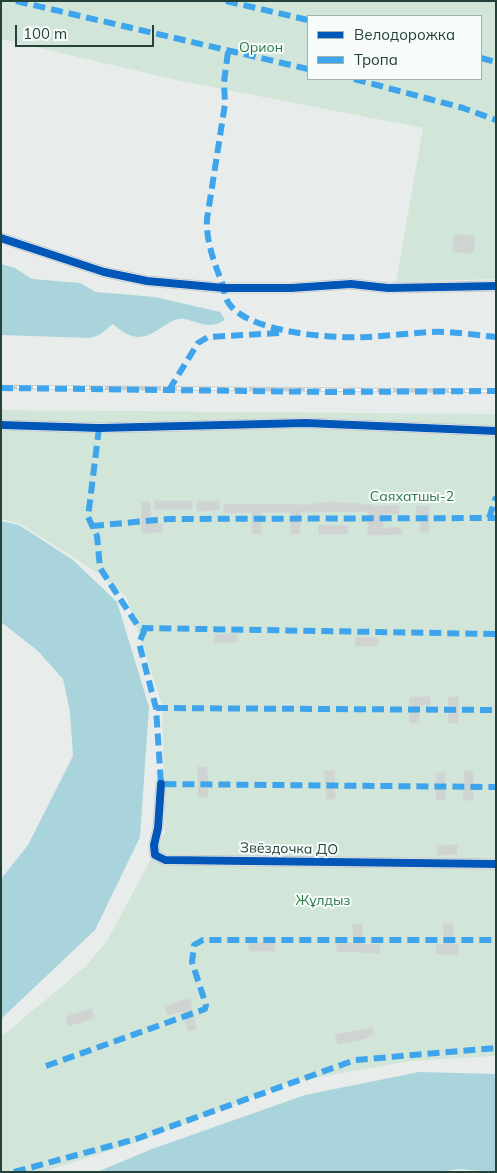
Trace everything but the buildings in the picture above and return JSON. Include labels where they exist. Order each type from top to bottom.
[{"type":"street","points":[[1,238],[104,272],[147,281],[224,288],[291,288],[351,284],[388,288],[496,286]]},
{"type":"street","points":[[1,425],[99,428],[306,423],[496,431]]},
{"type":"street","name":"Звёздочка ДО","points":[[161,784],[158,828],[154,850],[155,855],[165,860],[496,864]]},
{"type":"green space","name":"Орион","points":[[1,1],[496,1],[496,279],[396,282],[423,128],[176,80],[1,39]]},
{"type":"green space","name":"Жұлдыз","points":[[1,410],[496,414],[496,1056],[411,1061],[292,1082],[138,1142],[45,1171],[1,1172],[1,1037],[86,966],[107,941],[165,833],[162,704],[126,596],[96,572],[21,524],[1,519]]},
{"type":"water","points":[[1,264],[15,268],[32,279],[80,283],[96,292],[155,297],[220,312],[225,320],[209,325],[184,319],[176,320],[153,333],[136,337],[125,333],[113,324],[99,335],[90,338],[1,335]]},
{"type":"water","points":[[1,521],[19,525],[73,560],[117,602],[149,707],[140,837],[95,930],[1,1019],[1,879],[28,845],[73,756],[70,712],[63,679],[38,651],[1,622]]},
{"type":"water","points":[[419,1072],[496,1074],[496,1172],[459,1169],[438,1172],[97,1172],[152,1149],[305,1095]]},
{"type":"railway","points":[[1,387],[496,391]]},
{"type":"marked path","points":[[16,1],[307,69]]},
{"type":"marked path","points":[[226,1],[307,20]]},
{"type":"marked path","points":[[228,52],[224,82],[225,104],[207,228],[214,262],[229,303],[241,315],[260,324],[307,334],[331,337],[375,337],[439,332],[496,337]]},
{"type":"marked path","points":[[482,58],[496,62]]},
{"type":"marked path","points":[[358,80],[463,108],[496,120]]},
{"type":"marked path","points":[[169,390],[198,343],[208,337],[281,333]]},
{"type":"marked path","points":[[1,388],[333,392],[496,391]]},
{"type":"marked path","points":[[99,428],[88,517],[97,536],[100,568],[138,626],[142,628],[496,634]]},
{"type":"marked path","points":[[489,518],[496,497]]},
{"type":"marked path","points":[[92,526],[168,519],[496,518]]},
{"type":"marked path","points":[[145,629],[139,643],[156,708],[161,784],[496,787]]},
{"type":"marked path","points":[[156,708],[496,710]]},
{"type":"marked path","points":[[46,1066],[205,1009],[206,1005],[192,962],[194,945],[203,940],[496,940]]},
{"type":"marked path","points":[[14,1172],[136,1139],[355,1060],[496,1048]]},
{"type":"cycle path","points":[[1,238],[104,272],[147,281],[224,288],[291,288],[351,284],[388,288],[496,286]]},
{"type":"cycle path","points":[[1,425],[99,428],[306,423],[496,431]]},
{"type":"cycle path","points":[[161,784],[158,828],[154,845],[155,855],[165,860],[496,864]]},
{"type":"park label","name":"Саяхатшы-2","points":[[412,497]]}]
